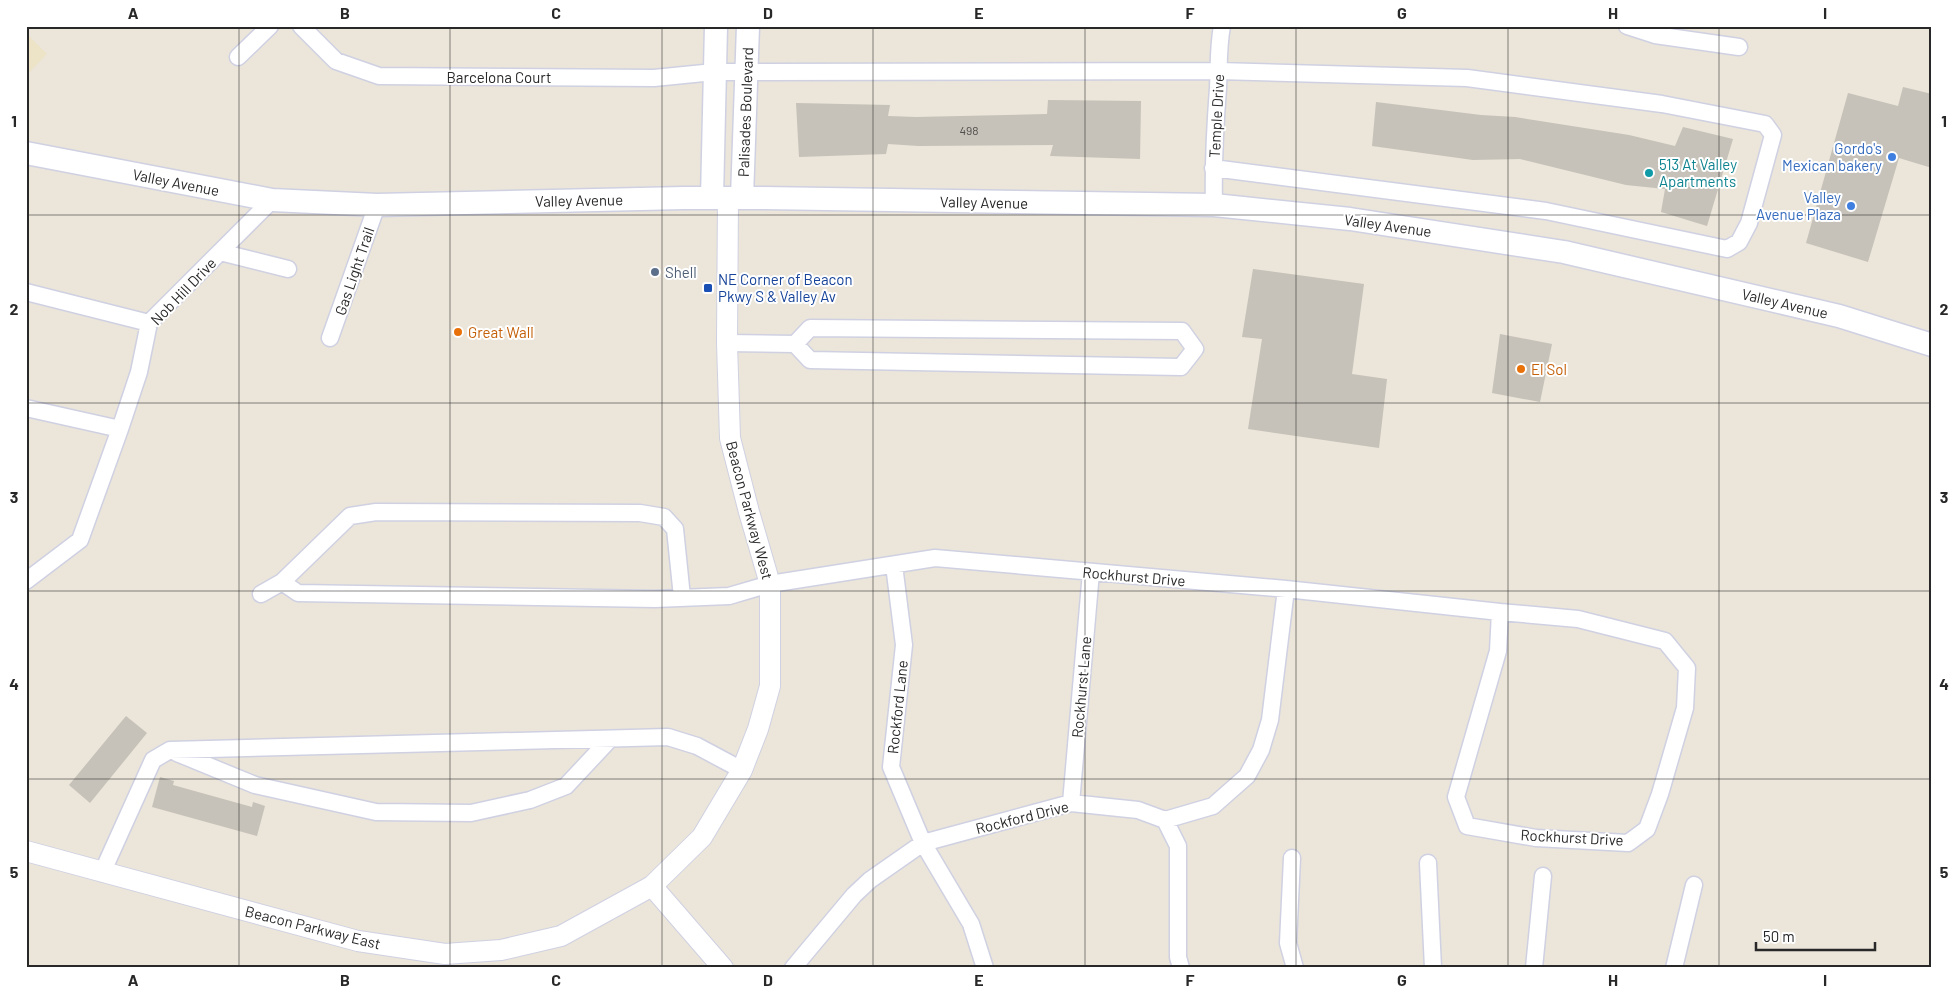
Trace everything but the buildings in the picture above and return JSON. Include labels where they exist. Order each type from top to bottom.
[{"type":"main road","name":"Palisades Boulevard","points":[[716,26],[714,72],[727,198]]},
{"type":"main road","name":"Palisades Boulevard","points":[[727,198],[746,72],[748,26]]},
{"type":"main road","name":"Valley Avenue","points":[[26,154],[272,200],[377,204],[727,198],[1214,205],[1350,219],[1564,252],[1839,316],[1932,345]]},
{"type":"street","points":[[238,57],[270,26]]},
{"type":"street","name":"Barcelona Court","points":[[301,26],[336,61],[379,76],[654,78],[714,72],[1219,71],[1467,78],[1662,104],[1765,124],[1773,135],[1749,223],[1739,242],[1727,249],[1546,211],[1213,168]]},
{"type":"street","name":"Temple Drive","points":[[1214,205],[1213,168],[1219,46],[1222,26]]},
{"type":"street","points":[[1627,26],[1655,35],[1739,46]]},
{"type":"street","name":"Beacon Parkway West","points":[[652,886],[702,836],[742,770],[758,729],[770,686],[770,584],[730,438],[727,343],[727,198]]},
{"type":"street","name":"Nob Hill Drive","points":[[26,581],[80,540],[139,372],[149,323],[272,200]]},
{"type":"street","name":"Gas Light Trail","points":[[330,338],[377,204]]},
{"type":"street","points":[[220,252],[288,269]]},
{"type":"street","points":[[26,292],[149,323]]},
{"type":"street","points":[[727,343],[795,344],[810,360],[967,364],[1181,367],[1195,350],[1182,331],[810,328],[795,344]]},
{"type":"street","points":[[26,408],[120,429]]},
{"type":"street","points":[[261,594],[282,582],[350,516],[376,512],[640,513],[664,517],[675,530],[682,597]]},
{"type":"street","name":"Rockhurst Drive","points":[[282,582],[298,593],[655,599],[729,596],[770,584],[935,558],[1286,589],[1578,619],[1664,641],[1686,668],[1685,708],[1660,794],[1647,829],[1628,843],[1536,838],[1467,826],[1456,797],[1498,651],[1500,612]]},
{"type":"street","name":"Rockford Lane","points":[[894,565],[904,645],[891,767],[923,843],[971,924],[985,968]]},
{"type":"street","name":"Rockhurst Lane","points":[[1071,803],[1091,572]]},
{"type":"street","points":[[1181,968],[1178,957],[1178,846],[1166,820],[1213,806],[1247,776],[1262,750],[1270,720],[1286,589]]},
{"type":"street","points":[[102,873],[153,760],[170,750],[668,737],[697,746],[742,770]]},
{"type":"street","points":[[170,750],[254,784],[376,812],[471,813],[530,800],[566,786],[610,739]]},
{"type":"street","name":"Rockford Drive","points":[[793,968],[865,885],[923,843],[1071,803],[1138,810],[1166,820]]},
{"type":"street","name":"Beacon Parkway East","points":[[26,851],[358,941],[445,954],[501,950],[561,936],[652,886]]},
{"type":"street","points":[[1292,858],[1288,943],[1295,968]]},
{"type":"street","points":[[1428,863],[1433,968]]},
{"type":"street","points":[[1534,968],[1543,876]]},
{"type":"street","points":[[1674,968],[1694,885]]},
{"type":"street","points":[[652,886],[723,968]]},
{"type":"shaded area","points":[[26,33],[47,54],[26,76]]},
{"type":"place","name":"Gordo's Mexican bakery","points":[[1892,157]]},
{"type":"place","name":"513 At Valley Apartments","points":[[1649,173]]},
{"type":"place","name":"Valley Avenue Plaza","points":[[1851,206]]},
{"type":"place","name":"Shell","points":[[655,272]]},
{"type":"place","name":"NE Corner of Beacon Pkwy S & Valley Av","points":[[708,288]]},
{"type":"place","name":"Great Wall","points":[[458,332]]},
{"type":"place","name":"El Sol","points":[[1521,369]]}]
